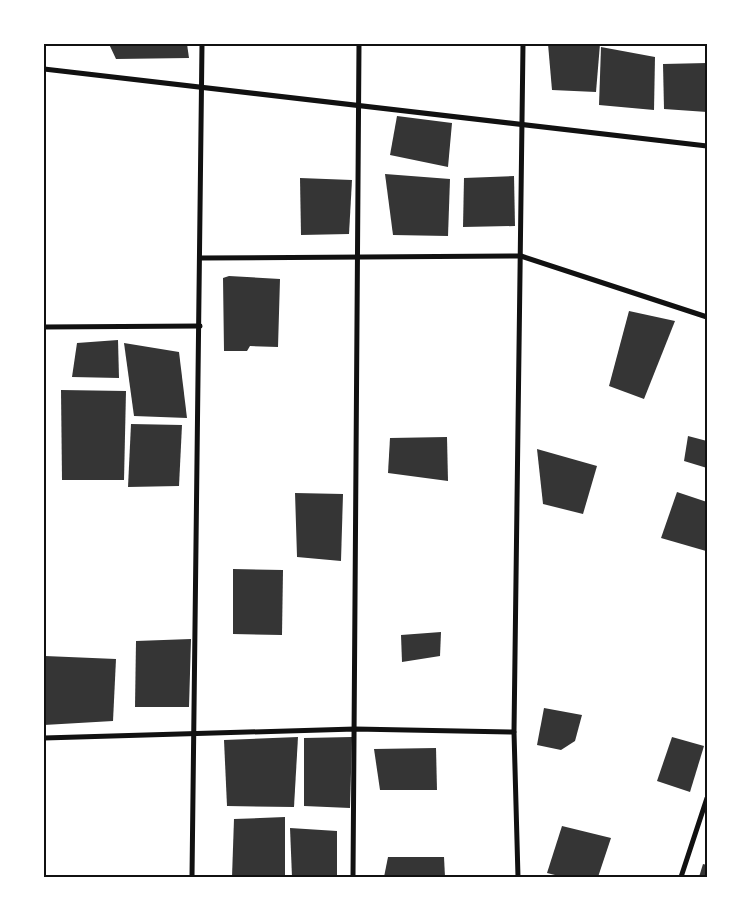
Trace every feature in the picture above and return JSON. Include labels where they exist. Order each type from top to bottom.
[{"type":"street","points":[[192,877],[192,733],[200,326],[202,44]]},
{"type":"street","points":[[354,877],[359,44]]},
{"type":"street","points":[[518,877],[514,732],[523,44]]},
{"type":"street","points":[[44,68],[707,146]]},
{"type":"street","points":[[200,258],[521,256],[707,317]]},
{"type":"street","points":[[44,327],[200,326]]},
{"type":"street","points":[[44,738],[355,729],[514,732]]},
{"type":"street","points":[[681,877],[707,798]]},
{"type":"building","points":[[109,44],[187,44],[189,58],[116,59]]},
{"type":"building","points":[[548,44],[600,44],[596,92],[552,90]]},
{"type":"building","points":[[601,47],[655,57],[654,110],[599,105]]},
{"type":"building","points":[[707,63],[707,112],[664,109],[663,64]]},
{"type":"building","points":[[397,116],[452,123],[448,167],[390,155]]},
{"type":"building","points":[[385,174],[450,179],[448,236],[393,235]]},
{"type":"building","points":[[514,176],[515,226],[463,227],[464,178]]},
{"type":"building","points":[[300,178],[352,180],[349,234],[301,235]]},
{"type":"building","points":[[229,276],[280,279],[278,347],[250,346],[247,351],[224,351],[223,278]]},
{"type":"building","points":[[629,311],[675,321],[644,399],[609,386]]},
{"type":"building","points":[[118,340],[119,378],[72,377],[77,343]]},
{"type":"building","points":[[124,343],[179,352],[187,418],[134,416]]},
{"type":"building","points":[[61,390],[126,391],[124,480],[62,480]]},
{"type":"building","points":[[131,424],[182,425],[179,486],[128,487]]},
{"type":"building","points":[[688,436],[707,441],[707,468],[684,461]]},
{"type":"building","points":[[447,437],[448,481],[388,473],[390,438]]},
{"type":"building","points":[[537,449],[597,466],[583,514],[543,504]]},
{"type":"building","points":[[677,492],[707,502],[706,551],[661,538]]},
{"type":"building","points":[[295,493],[343,494],[341,561],[297,557]]},
{"type":"building","points":[[233,569],[283,570],[282,635],[233,634]]},
{"type":"building","points":[[441,632],[440,656],[402,662],[401,635]]},
{"type":"building","points":[[191,639],[189,707],[135,707],[136,641]]},
{"type":"building","points":[[45,656],[116,659],[113,721],[44,725]]},
{"type":"building","points":[[544,708],[582,715],[575,741],[561,750],[537,745]]},
{"type":"building","points":[[298,737],[294,807],[227,806],[224,740]]},
{"type":"building","points":[[352,737],[350,808],[304,806],[304,738]]},
{"type":"building","points":[[672,737],[704,746],[690,792],[657,781]]},
{"type":"building","points":[[436,748],[437,790],[380,790],[374,749]]},
{"type":"building","points":[[285,817],[285,877],[232,877],[234,819]]},
{"type":"building","points":[[562,826],[611,838],[598,877],[563,877],[547,873]]},
{"type":"building","points":[[290,828],[337,831],[337,877],[292,877]]},
{"type":"building","points":[[388,857],[444,857],[445,877],[384,877]]},
{"type":"building","points":[[703,864],[707,865],[707,877],[699,877]]}]
